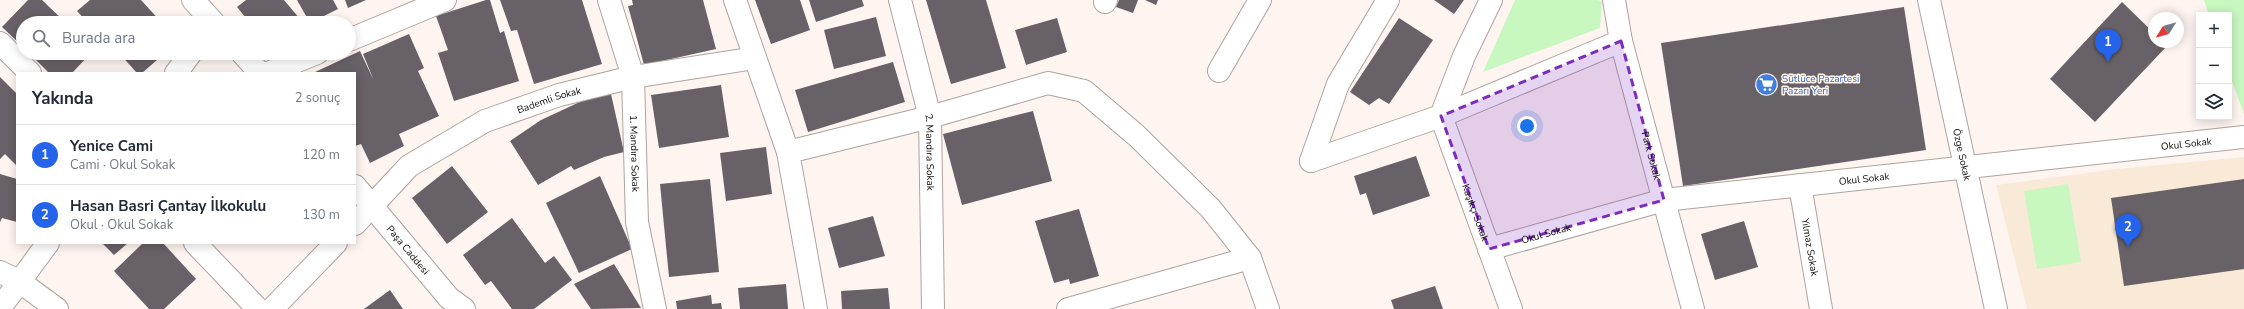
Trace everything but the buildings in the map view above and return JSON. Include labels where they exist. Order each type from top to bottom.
[{"type":"street","points":[[193,0],[207,16]]},
{"type":"street","points":[[356,37],[444,0]]},
{"type":"street","name":"1. Mandıra Sokak","points":[[609,0],[633,77],[637,222],[655,309]]},
{"type":"street","points":[[735,0],[788,152],[816,309]]},
{"type":"street","name":"2. Mandıra Sokak","points":[[900,0],[930,117],[933,309]]},
{"type":"street","points":[[1219,71],[1260,0]]},
{"type":"street","points":[[1388,0],[1338,84],[1311,161],[1441,116],[1621,41]]},
{"type":"street","points":[[1441,116],[1464,56],[1491,0]]},
{"type":"street","name":"Park Sokak","points":[[1614,0],[1621,41],[1693,309]]},
{"type":"street","name":"Özge Sokak","points":[[1929,0],[1996,309]]},
{"type":"street","points":[[0,43],[16,59]]},
{"type":"street","name":"Bademli Sokak","points":[[356,223],[409,166],[485,121],[559,95],[633,77],[755,58]]},
{"type":"street","points":[[17,60],[29,72]]},
{"type":"street","points":[[177,72],[186,60]]},
{"type":"street","points":[[248,60],[259,72]]},
{"type":"street","points":[[270,72],[300,60]]},
{"type":"street","points":[[788,152],[930,117],[1048,83],[1084,91],[1137,136],[1211,209],[1250,258],[1268,309]]},
{"type":"street","name":"Kaşıkçı Sokak","points":[[1441,116],[1510,309]]},
{"type":"street","name":"Okul Sokak","points":[[1489,250],[1664,200],[2244,137]]},
{"type":"street","name":"Yılmaz Sokak","points":[[1800,186],[1821,309]]},
{"type":"street","name":"Paşa Caddesi","points":[[356,187],[455,305]]},
{"type":"street","points":[[0,308],[9,276],[47,244]]},
{"type":"street","points":[[196,244],[258,309]]},
{"type":"street","points":[[272,309],[335,244]]},
{"type":"street","points":[[1068,309],[1250,258]]},
{"type":"street","points":[[9,276],[57,309]]},
{"type":"highlighted area","points":[[1621,41],[1664,200],[1489,249],[1441,116]]},
{"type":"shaded area","points":[[2244,157],[2244,309],[2027,309],[1996,185],[2117,169]]},
{"type":"green space","points":[[1515,0],[1598,0],[1602,2],[1600,28],[1483,72]]},
{"type":"green space","points":[[2204,0],[2244,0],[2244,114],[2232,81],[2232,12],[2208,12]]},
{"type":"green space","points":[[2068,184],[2081,262],[2037,269],[2024,191]]},
{"type":"place","name":"Yenice Cami","points":[[2108,62]]},
{"type":"place","name":"Sütlüce Pazartesi Pazarı Yeri","points":[[1767,84]]},
{"type":"place","name":"Hasan Basri Çantay İlkokulu","points":[[2128,247]]}]
